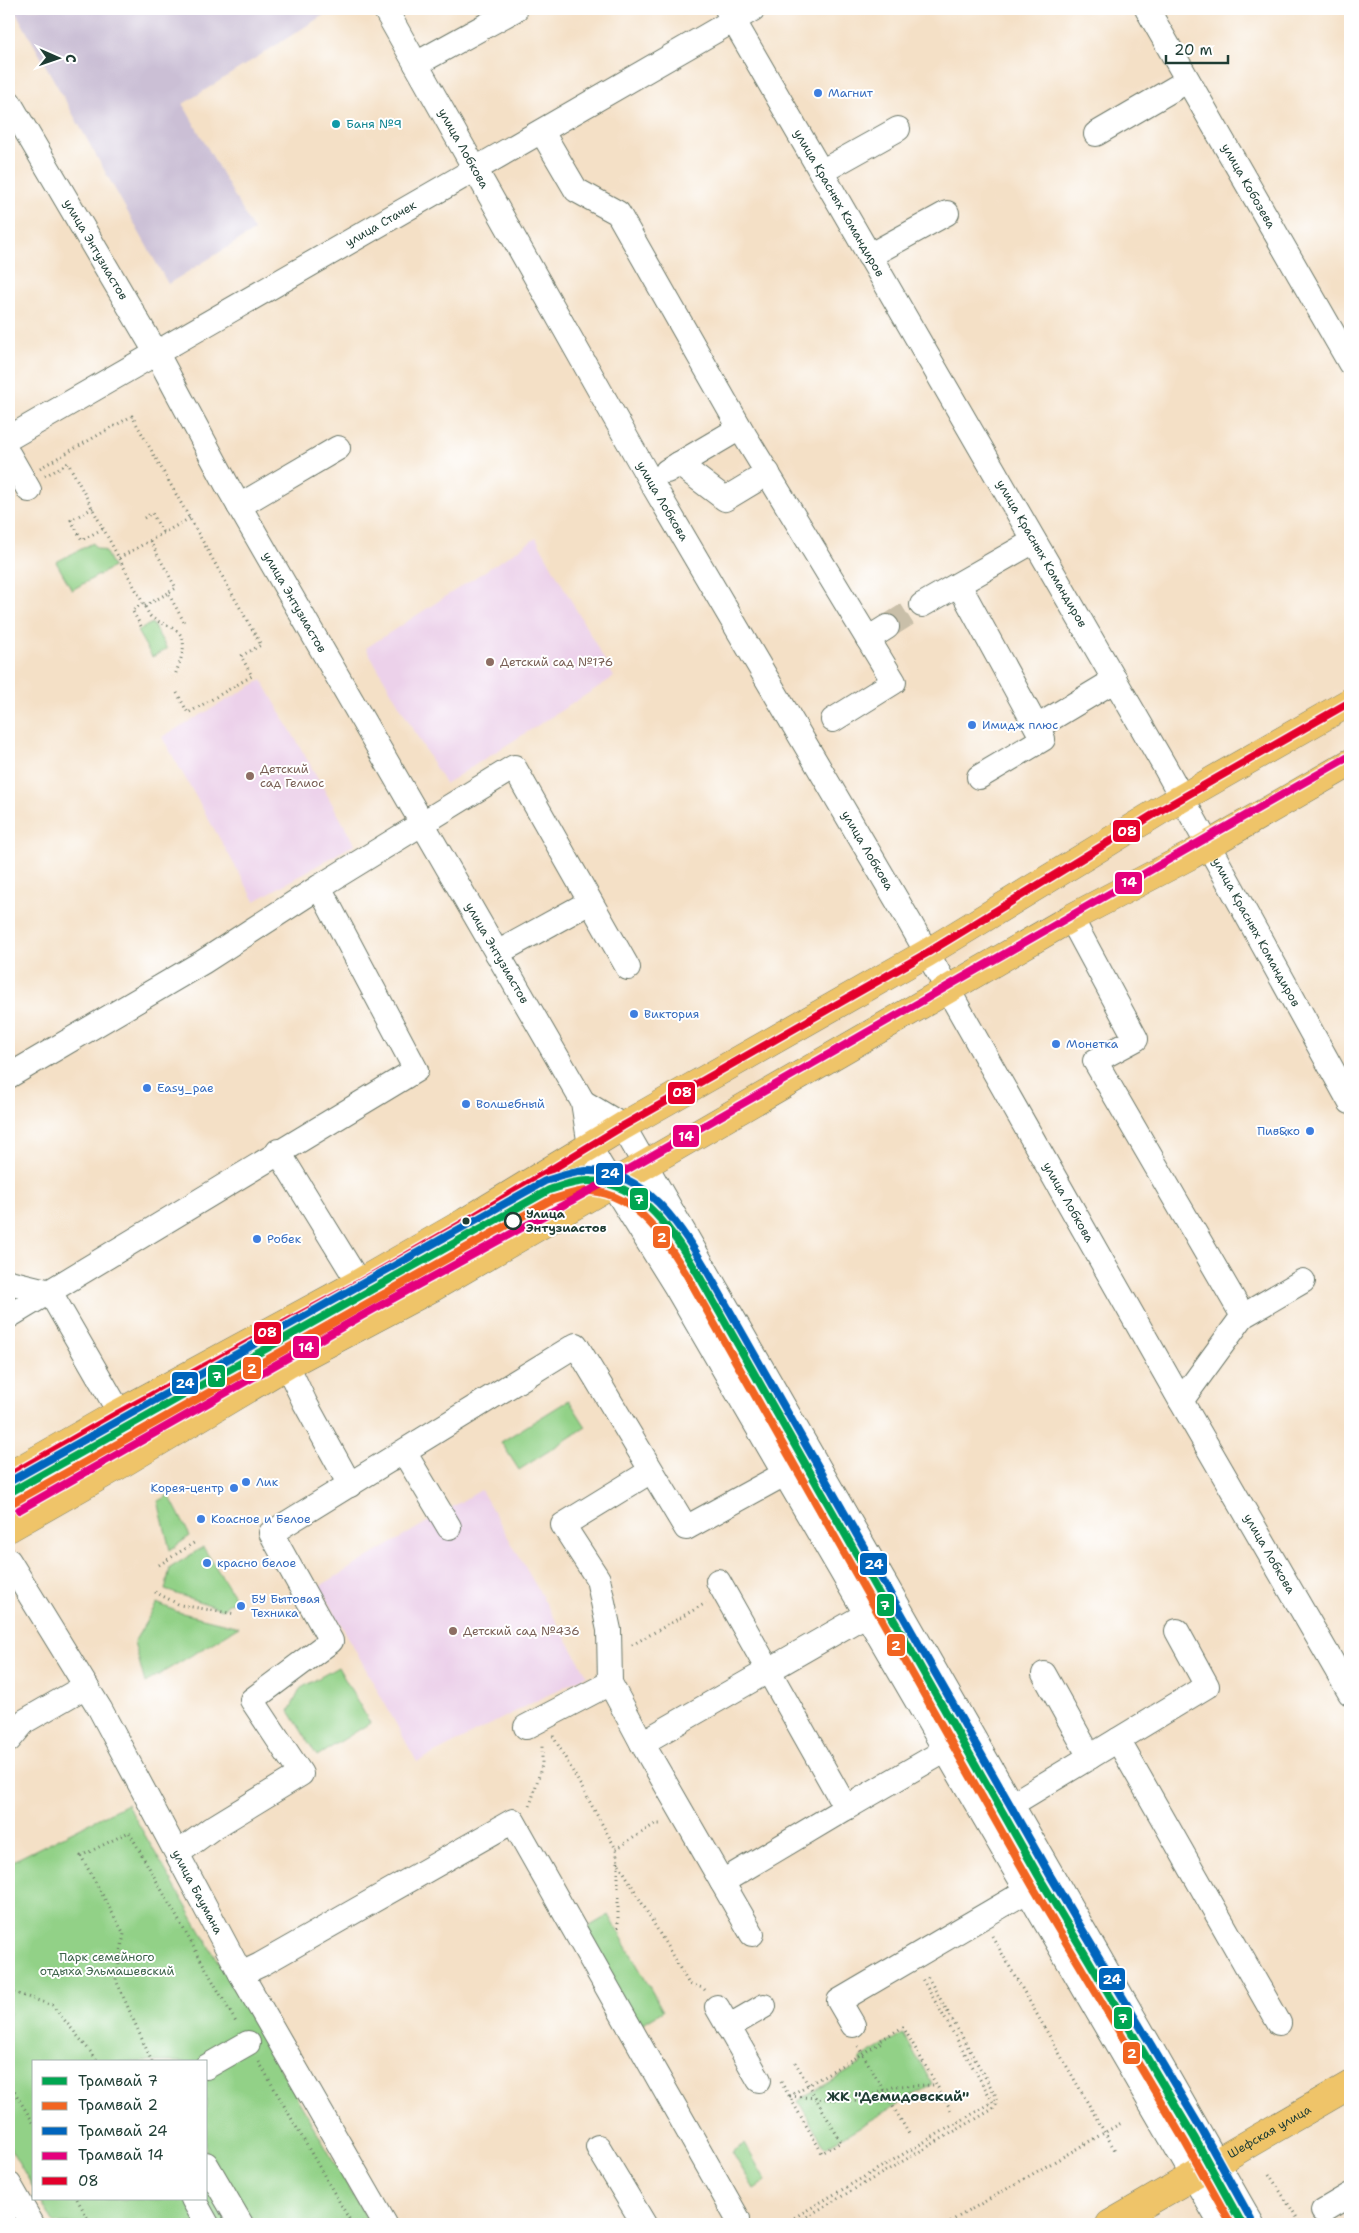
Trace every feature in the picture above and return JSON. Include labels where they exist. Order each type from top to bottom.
[{"type":"main road","points":[[9,1476],[119,1413],[364,1292],[465,1222],[623,1126],[927,953],[1182,798],[1350,702]]},
{"type":"main road","points":[[9,1528],[288,1365],[432,1288],[1071,918],[1208,845],[1350,763]]},
{"type":"main road","name":"Шефская улица","points":[[1110,2224],[1350,2085]]},
{"type":"street","name":"улица Лобкова","points":[[385,9],[650,480],[927,953],[1181,1401],[1350,1694]]},
{"type":"street","points":[[416,64],[516,9]]},
{"type":"street","name":"улица Кобозева","points":[[1147,9],[1350,363]]},
{"type":"street","name":"улица Стачек","points":[[9,438],[542,132],[738,13]]},
{"type":"street","name":"улица Красных Командиров","points":[[738,13],[822,172],[869,256],[1115,680],[1350,1102]]},
{"type":"street","points":[[1096,134],[1187,81]]},
{"type":"street","name":"улица Энтузиастов","points":[[9,102],[157,354],[239,506],[583,1102]]},
{"type":"street","points":[[822,172],[898,129]]},
{"type":"street","points":[[542,132],[576,190],[618,213],[740,428],[768,473],[878,633],[894,682],[833,720]]},
{"type":"street","points":[[869,256],[947,213]]},
{"type":"street","points":[[650,480],[740,428]]},
{"type":"street","points":[[239,506],[338,448]]},
{"type":"street","points":[[9,456],[26,485]]},
{"type":"street","points":[[679,464],[725,499],[768,473]]},
{"type":"street","points":[[922,605],[1034,541]]},
{"type":"street","points":[[959,585],[1043,739],[979,777]]},
{"type":"street","points":[[1037,727],[1115,680]]},
{"type":"street","points":[[9,1076],[204,962],[319,886],[514,768],[628,968]]},
{"type":"street","points":[[9,1316],[416,1070],[319,886]]},
{"type":"street","points":[[497,953],[590,902]]},
{"type":"street","points":[[1071,918],[1136,1039],[1095,1061],[1243,1316]]},
{"type":"street","points":[[583,1102],[623,1126],[1012,1805],[1052,1876],[1206,2170],[1221,2224]]},
{"type":"street","points":[[583,1102],[590,1146],[676,1287],[1028,1891],[1206,2170],[1252,2224]]},
{"type":"street","points":[[278,1152],[364,1292]]},
{"type":"street","points":[[1181,1401],[1243,1316],[1303,1281]]},
{"type":"street","points":[[9,1282],[50,1292],[133,1436]]},
{"type":"street","points":[[178,1853],[211,1828],[301,1774],[252,1700],[331,1641],[271,1533],[576,1344],[686,1528],[813,1458]]},
{"type":"street","points":[[288,1365],[305,1403],[350,1485]]},
{"type":"street","points":[[404,1452],[449,1527]]},
{"type":"street","points":[[651,1471],[563,1525],[598,1579],[609,1630],[610,1683],[642,1743],[752,1934]]},
{"type":"street","name":"улица Баумана","points":[[9,1561],[86,1686],[178,1853],[241,1974],[384,2224]]},
{"type":"street","points":[[721,1587],[846,1808]]},
{"type":"street","points":[[642,1743],[867,1614]]},
{"type":"street","points":[[987,1820],[1207,1686],[1177,1631]]},
{"type":"street","points":[[1044,1674],[1090,1757]]},
{"type":"street","points":[[534,1723],[610,1683]]},
{"type":"street","points":[[9,1740],[25,1721],[86,1686]]},
{"type":"street","points":[[1118,1740],[1279,2024]]},
{"type":"street","points":[[722,1882],[946,1750]]},
{"type":"street","points":[[241,1974],[513,1821],[738,2219]]},
{"type":"street","points":[[856,2035],[832,2005],[1052,1876]]},
{"type":"street","points":[[764,2006],[722,2017],[769,2080]]},
{"type":"street","points":[[208,2066],[248,2043]]},
{"type":"street","points":[[598,2146],[644,2224]]},
{"type":"street","points":[[208,2167],[241,2224]]},
{"type":"street","points":[[9,2184],[32,2224]]},
{"type":"street","points":[[1323,2211],[1350,2195]]},
{"type":"street","points":[[194,2200],[207,2224]]},
{"type":"path","points":[[26,485],[132,416],[261,645],[240,656],[252,676],[188,713],[176,691]]},
{"type":"path","points":[[26,485],[68,463],[145,605],[155,620],[172,627],[182,638],[184,644],[183,657],[176,676]]},
{"type":"path","points":[[93,508],[71,520],[82,540],[104,528]]},
{"type":"path","points":[[144,518],[152,513],[163,533]]},
{"type":"path","points":[[120,558],[190,518]]},
{"type":"path","points":[[141,626],[132,610],[176,588],[150,541]]},
{"type":"path","points":[[168,593],[184,622]]},
{"type":"path","points":[[159,1565],[197,1541]]},
{"type":"path","points":[[610,1658],[721,1587]]},
{"type":"path","points":[[156,1592],[180,1605],[236,1614]]},
{"type":"path","points":[[528,1814],[542,1765],[534,1723]]},
{"type":"path","points":[[534,1723],[616,1849],[618,1862],[618,1932]]},
{"type":"path","points":[[616,1849],[655,1824]]},
{"type":"path","points":[[151,2060],[116,1980],[124,1934],[81,1856],[129,1832],[352,2224]]},
{"type":"path","points":[[618,1862],[689,1984],[703,1988],[722,2017]]},
{"type":"path","points":[[981,1918],[1116,2152]]},
{"type":"path","points":[[788,2224],[790,2220],[993,2102],[913,1958]]},
{"type":"path","points":[[794,2224],[993,2108],[996,2104],[996,2096],[913,1958]]},
{"type":"path","points":[[9,1991],[52,2005],[97,2060]]},
{"type":"path","points":[[790,2096],[862,2054],[903,2027],[951,2110]]},
{"type":"path","points":[[856,2035],[862,2054],[909,2134]]},
{"type":"path","points":[[769,2080],[790,2096],[822,2153],[841,2142],[794,2060]]},
{"type":"path","points":[[9,2083],[32,2121]]},
{"type":"path","points":[[790,2096],[855,2101],[896,2086],[937,2085]]},
{"type":"path","points":[[946,2224],[1123,2122]]},
{"type":"path","points":[[1268,2174],[1301,2224]]},
{"type":"path","points":[[78,2200],[91,2224]]},
{"type":"shaded area","points":[[14,9],[333,9],[183,104],[254,231],[168,284]]},
{"type":"shaded area","name":"Детский сад №176","points":[[536,538],[614,677],[445,784],[366,648]]},
{"type":"shaded area","name":"Детский сад Гелиос","points":[[262,680],[355,844],[255,901],[162,737]]},
{"type":"shaded area","name":"Детский сад №436","points":[[481,1490],[587,1675],[417,1762],[320,1586]]},
{"type":"green space","points":[[93,543],[95,547],[105,551],[113,567],[72,590],[56,562]]},
{"type":"green space","points":[[152,623],[167,649],[152,657],[137,631]]},
{"type":"green space","points":[[569,1400],[586,1427],[519,1470],[501,1442]]},
{"type":"green space","points":[[169,1495],[190,1536],[170,1550],[158,1501]]},
{"type":"green space","points":[[203,1547],[236,1599],[222,1609],[165,1590],[170,1568]]},
{"type":"green space","points":[[157,1603],[178,1612],[239,1627],[145,1683],[134,1642]]},
{"type":"green space","points":[[338,1667],[370,1723],[317,1756],[289,1711],[301,1688]]},
{"type":"green space","name":"Парк семейного отдыха Эльмашевский","points":[[127,1804],[370,2224],[54,2224],[41,2200],[208,2200],[208,2060],[32,2060],[32,2186],[9,2146],[9,1863]]},
{"type":"green space","points":[[609,1915],[663,2011],[633,2029],[578,1933]]},
{"type":"green space","points":[[903,2034],[933,2084],[825,2147],[798,2101],[862,2063],[860,2059]]},
{"type":"green space","points":[[745,2144],[766,2181],[754,2189],[732,2152]]},
{"type":"tunnel","points":[[887,627],[922,605]]},
{"type":"tram line","name":"14","points":[[19,1510],[374,1309],[609,1180],[1350,756]]},
{"type":"tram line","name":"24","points":[[9,1482],[545,1181],[586,1171],[607,1173],[626,1179],[643,1189],[672,1218],[696,1252],[1051,1877],[1203,2132],[1251,2219]]},
{"type":"tram line","name":"7","points":[[9,1493],[549,1190],[580,1181],[591,1181],[610,1184],[626,1191],[655,1213],[678,1243],[698,1274],[1042,1882],[1194,2137],[1242,2224]]},
{"type":"tram line","name":"2","points":[[14,1502],[553,1199],[576,1192],[591,1191],[608,1194],[623,1201],[650,1223],[671,1250],[689,1279],[1033,1887],[1185,2142],[1231,2224]]},
{"type":"transit line","name":"08","points":[[9,1476],[119,1413],[359,1283],[465,1222],[623,1126],[927,953],[1161,810],[1350,702]]},
{"type":"place","name":"Магнит","points":[[818,93]]},
{"type":"place","name":"Баня №9","points":[[336,124]]},
{"type":"place","name":"Детский сад №176","points":[[490,662]]},
{"type":"place","name":"Имидж плюс","points":[[972,725]]},
{"type":"place","name":"Детский сад Гелиос","points":[[250,776]]},
{"type":"place","name":"Виктория","points":[[634,1014]]},
{"type":"place","name":"Монетка","points":[[1056,1044]]},
{"type":"place","name":"Easy_pae","points":[[147,1088]]},
{"type":"place","name":"Волшебный","points":[[466,1104]]},
{"type":"place","name":"Пив&ко","points":[[1310,1131]]},
{"type":"place","name":"Улица Энтузиастов","points":[[513,1221]]},
{"type":"place","name":"Робек","points":[[257,1239]]},
{"type":"place","name":"Лик","points":[[246,1482]]},
{"type":"place","name":"Корея-центр","points":[[234,1488]]},
{"type":"place","name":"Коасное и Белое","points":[[201,1519]]},
{"type":"place","name":"красно белое","points":[[207,1563]]},
{"type":"place","name":"БУ Бытовая Техника","points":[[241,1606]]},
{"type":"place","name":"Детский сад №436","points":[[453,1631]]},
{"type":"district","name":"ЖК \"Демидовский\"","points":[[898,2096]]}]
